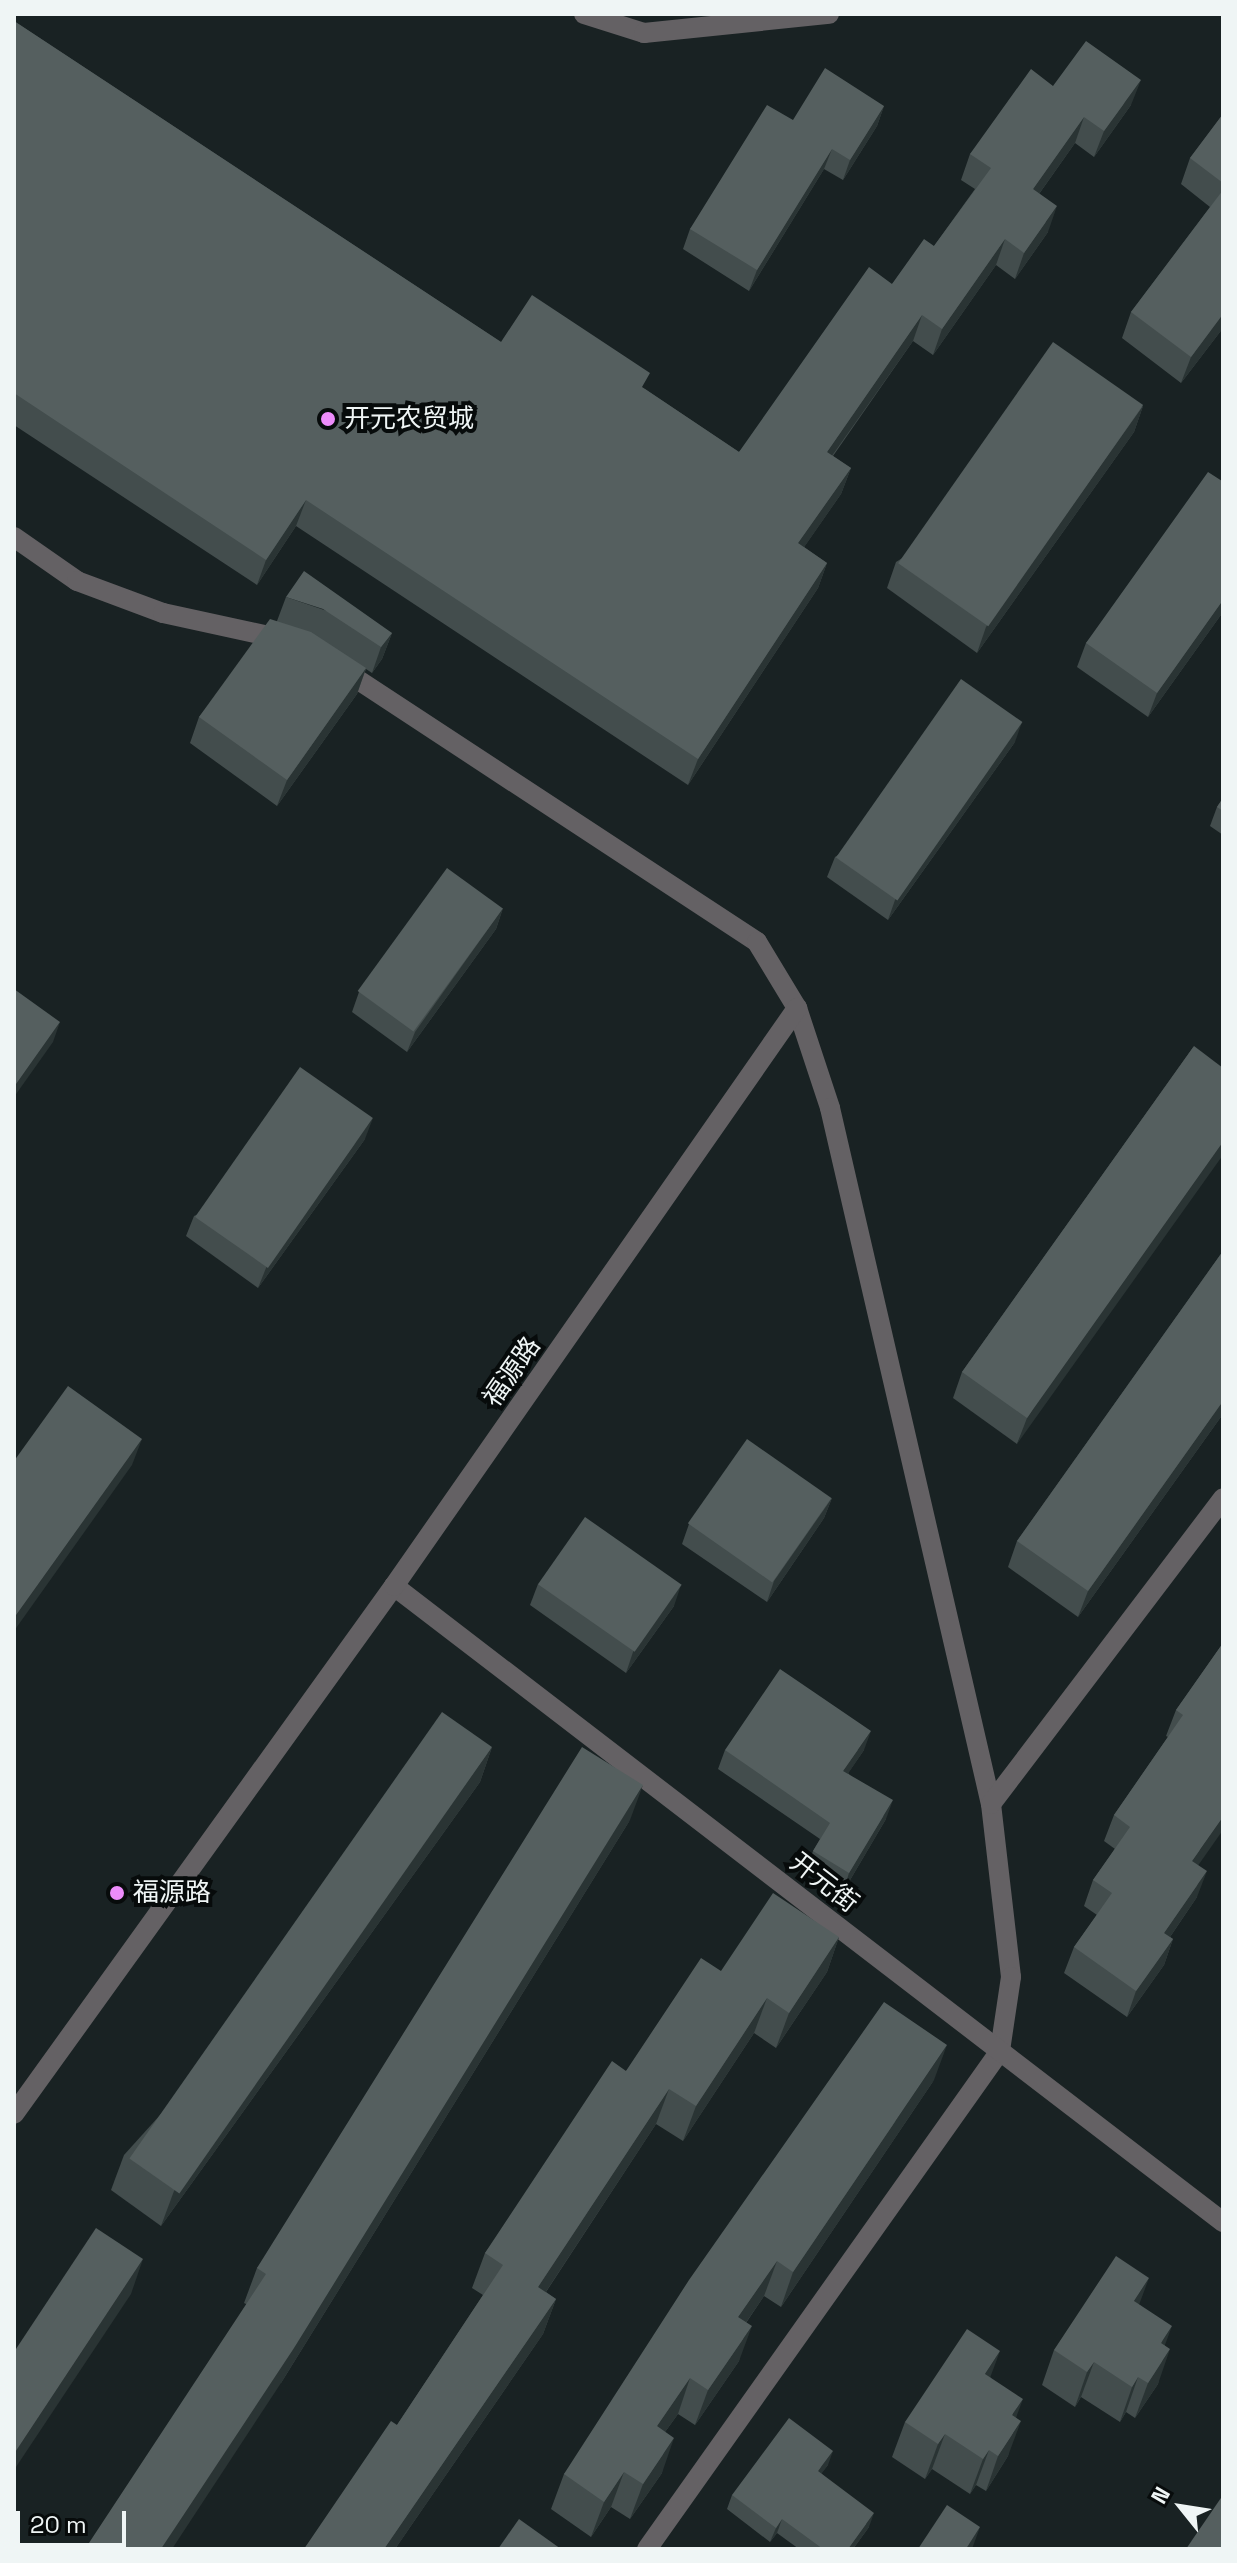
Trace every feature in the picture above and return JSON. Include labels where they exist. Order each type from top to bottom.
[{"type":"street","points":[[584,14],[644,33],[829,14]]},
{"type":"street","points":[[14,537],[77,581],[163,613],[253,629],[314,650],[757,942],[797,1008],[830,1108],[991,1804],[1011,1977],[1000,2051],[647,2549]]},
{"type":"street","name":"福源路","points":[[14,2114],[394,1586],[797,1008]]},
{"type":"street","points":[[991,1804],[1223,1498]]},
{"type":"street","name":"开元街","points":[[394,1586],[1223,2222]]},
{"type":"building","name":"开元农贸城","points":[[14,21],[501,342],[532,295],[650,373],[642,387],[739,452],[869,267],[892,284],[924,239],[934,246],[991,168],[970,154],[1031,69],[1053,86],[1086,41],[1141,80],[1104,131],[1084,117],[1033,189],[1057,206],[1024,253],[1005,239],[942,329],[922,315],[827,452],[851,468],[798,543],[827,563],[698,759],[306,500],[266,560],[14,393]]},
{"type":"building","points":[[825,68],[884,106],[850,160],[832,149],[757,270],[690,229],[767,105],[793,120]]},
{"type":"building","points":[[1223,114],[1223,183],[1190,158]]},
{"type":"building","points":[[1223,190],[1223,314],[1191,357],[1131,312]]},
{"type":"building","points":[[1053,342],[1143,405],[988,626],[898,563]]},
{"type":"building","points":[[1208,472],[1223,480],[1223,600],[1157,693],[1086,643]]},
{"type":"building","points":[[304,571],[392,633],[381,647],[323,609],[286,597]]},
{"type":"building","points":[[270,619],[311,632],[366,668],[287,780],[199,717]]},
{"type":"building","points":[[961,679],[1022,722],[897,901],[836,858]]},
{"type":"building","points":[[447,868],[503,909],[413,1032],[358,991]]},
{"type":"building","points":[[14,989],[60,1022],[14,1087]]},
{"type":"building","points":[[1194,1046],[1223,1068],[1223,1142],[1027,1418],[962,1372]]},
{"type":"building","points":[[300,1067],[373,1118],[268,1268],[195,1217]]},
{"type":"building","points":[[1223,1251],[1223,1401],[1088,1591],[1017,1541]]},
{"type":"building","points":[[68,1386],[142,1439],[14,1618],[14,1461]]},
{"type":"building","points":[[747,1439],[831,1498],[772,1582],[688,1523]]},
{"type":"building","points":[[585,1517],[682,1585],[635,1652],[538,1584]]},
{"type":"building","points":[[1223,1643],[1223,1817],[1192,1861],[1207,1871],[1164,1933],[1173,1939],[1136,1991],[1074,1947],[1112,1893],[1093,1880],[1130,1827],[1114,1815],[1183,1715],[1176,1710]]},
{"type":"building","points":[[780,1669],[871,1731],[843,1771],[893,1800],[849,1873],[813,1851],[830,1823],[725,1750]]},
{"type":"building","points":[[442,1712],[492,1747],[179,2193],[129,2158]]},
{"type":"building","points":[[582,1747],[643,1785],[294,2348],[161,2549],[85,2549],[266,2274],[257,2268]]},
{"type":"building","points":[[773,1893],[839,1937],[789,2013],[767,1998],[696,2106],[669,2089],[538,2287],[556,2299],[384,2549],[304,2549],[391,2421],[397,2425],[503,2265],[485,2253],[612,2061],[626,2071],[701,1958],[721,1971]]},
{"type":"building","points":[[884,2002],[947,2045],[793,2272],[777,2261],[738,2317],[752,2326],[708,2390],[690,2378],[657,2426],[674,2438],[643,2484],[624,2472],[604,2502],[564,2474],[689,2280]]},
{"type":"building","points":[[96,2228],[143,2259],[14,2454],[14,2352]]},
{"type":"building","points":[[1116,2256],[1149,2278],[1134,2301],[1172,2326],[1161,2343],[1170,2349],[1148,2383],[1138,2377],[1132,2387],[1094,2362],[1087,2372],[1054,2350]]},
{"type":"building","points":[[967,2329],[1000,2351],[985,2374],[1023,2399],[1012,2415],[1021,2421],[998,2456],[989,2450],[983,2459],[945,2434],[938,2444],[905,2422]]},
{"type":"building","points":[[789,2418],[833,2451],[818,2471],[874,2513],[848,2549],[823,2549],[782,2519],[776,2528],[732,2495]]},
{"type":"building","points":[[1223,2495],[1223,2549],[1186,2549]]},
{"type":"building","points":[[947,2505],[980,2527],[966,2549],[918,2549]]},
{"type":"building","points":[[519,2519],[561,2549],[498,2549]]},
{"type":"place","name":"开元农贸城","points":[[328,419]]},
{"type":"place","name":"福源路","points":[[117,1893]]}]
